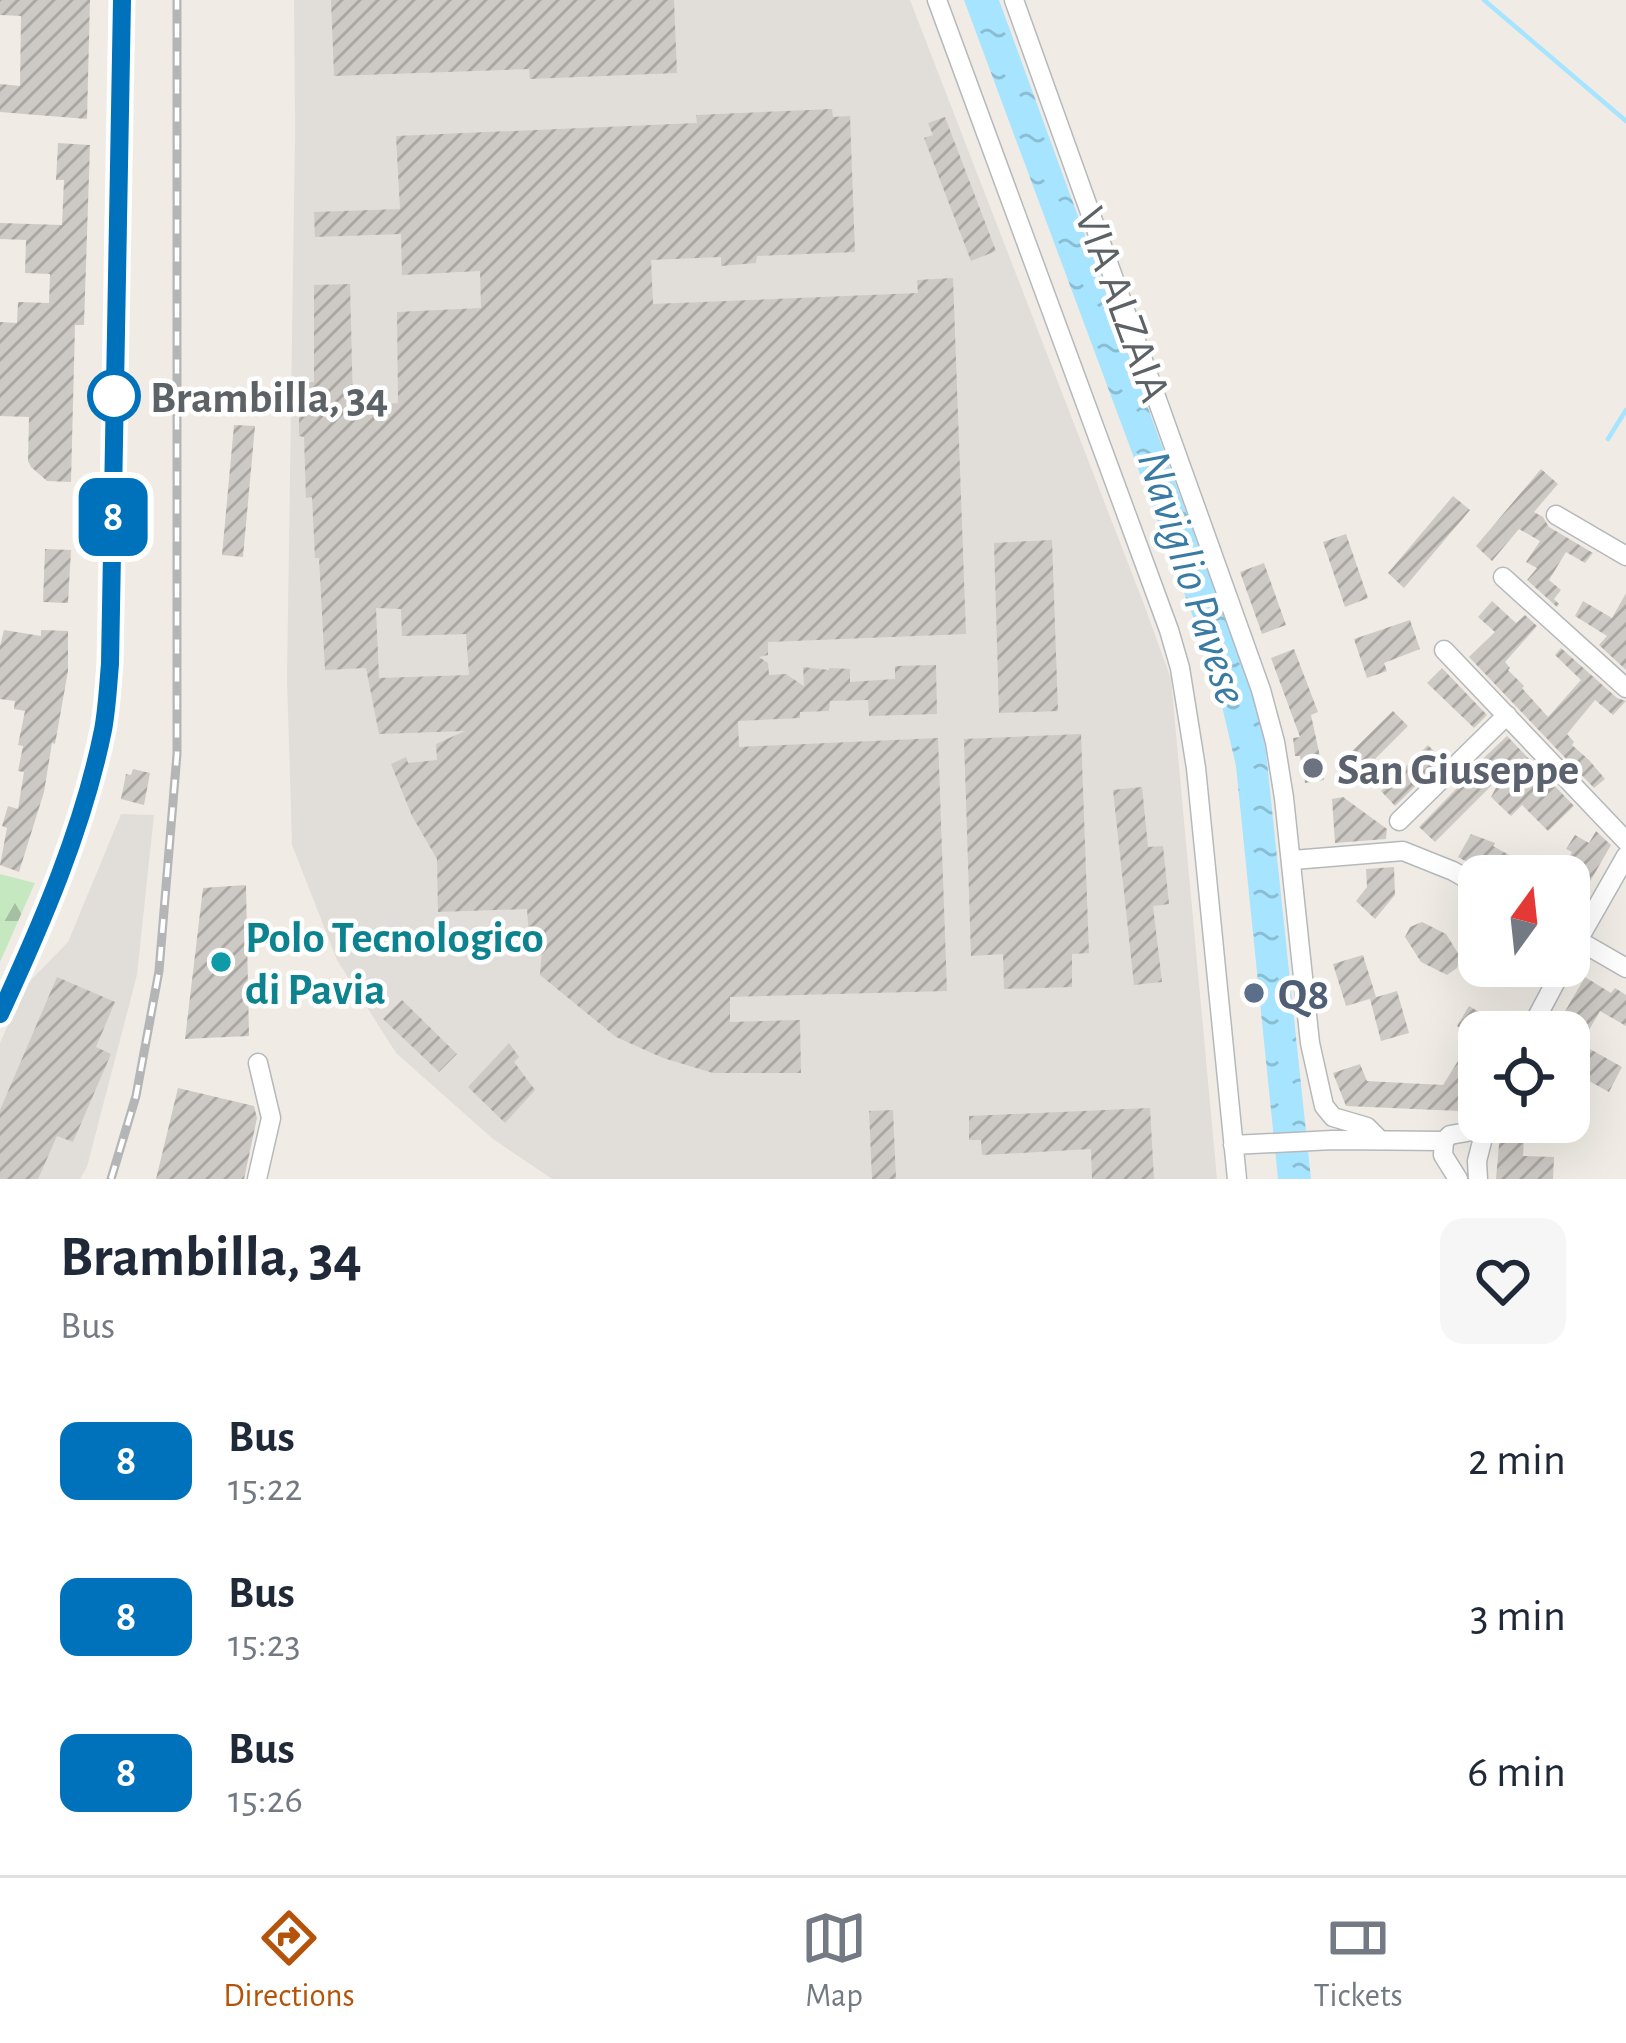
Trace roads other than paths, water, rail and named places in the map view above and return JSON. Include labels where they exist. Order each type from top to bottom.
[{"type":"main road","points":[[0,1014],[68,853],[104,728],[110,664],[122,0]]},
{"type":"street","points":[[937,0],[1180,668],[1196,768],[1237,1179]]},
{"type":"street","name":"VIA ALZAIA","points":[[1014,0],[1249,648],[1275,742],[1293,860],[1310,1043],[1324,1106],[1333,1117],[1367,1127],[1380,1140]]},
{"type":"street","points":[[1556,515],[1626,556]]},
{"type":"street","points":[[1503,577],[1626,688]]},
{"type":"street","points":[[1444,650],[1626,841]]},
{"type":"street","points":[[1399,821],[1507,715]]},
{"type":"street","points":[[1293,860],[1403,851],[1458,874]]},
{"type":"street","points":[[1590,914],[1626,856]]},
{"type":"street","points":[[1590,951],[1626,968]]},
{"type":"street","points":[[257,1179],[271,1118],[258,1063]]},
{"type":"street","points":[[1458,1134],[1444,1141],[1443,1155],[1458,1179]]},
{"type":"street","points":[[1233,1145],[1444,1141]]},
{"type":"street","points":[[1476,1143],[1478,1179]]},
{"type":"water","name":"Naviglio Pavese","points":[[964,0],[999,0],[1251,690],[1265,743],[1311,1179],[1278,1179],[1236,766],[1215,676]]},
{"type":"waterway","points":[[1484,0],[1626,121]]},
{"type":"waterway","points":[[1608,439],[1626,410]]},
{"type":"railway","points":[[111,1179],[136,1096],[159,971],[177,754],[177,0]]},
{"type":"place","name":"Brambilla, 34","points":[[114,396]]},
{"type":"place","name":"San Giuseppe","points":[[1313,768]]},
{"type":"place","name":"Polo Tecnologico di Pavia","points":[[221,962]]},
{"type":"place","name":"Q8","points":[[1254,993]]}]
